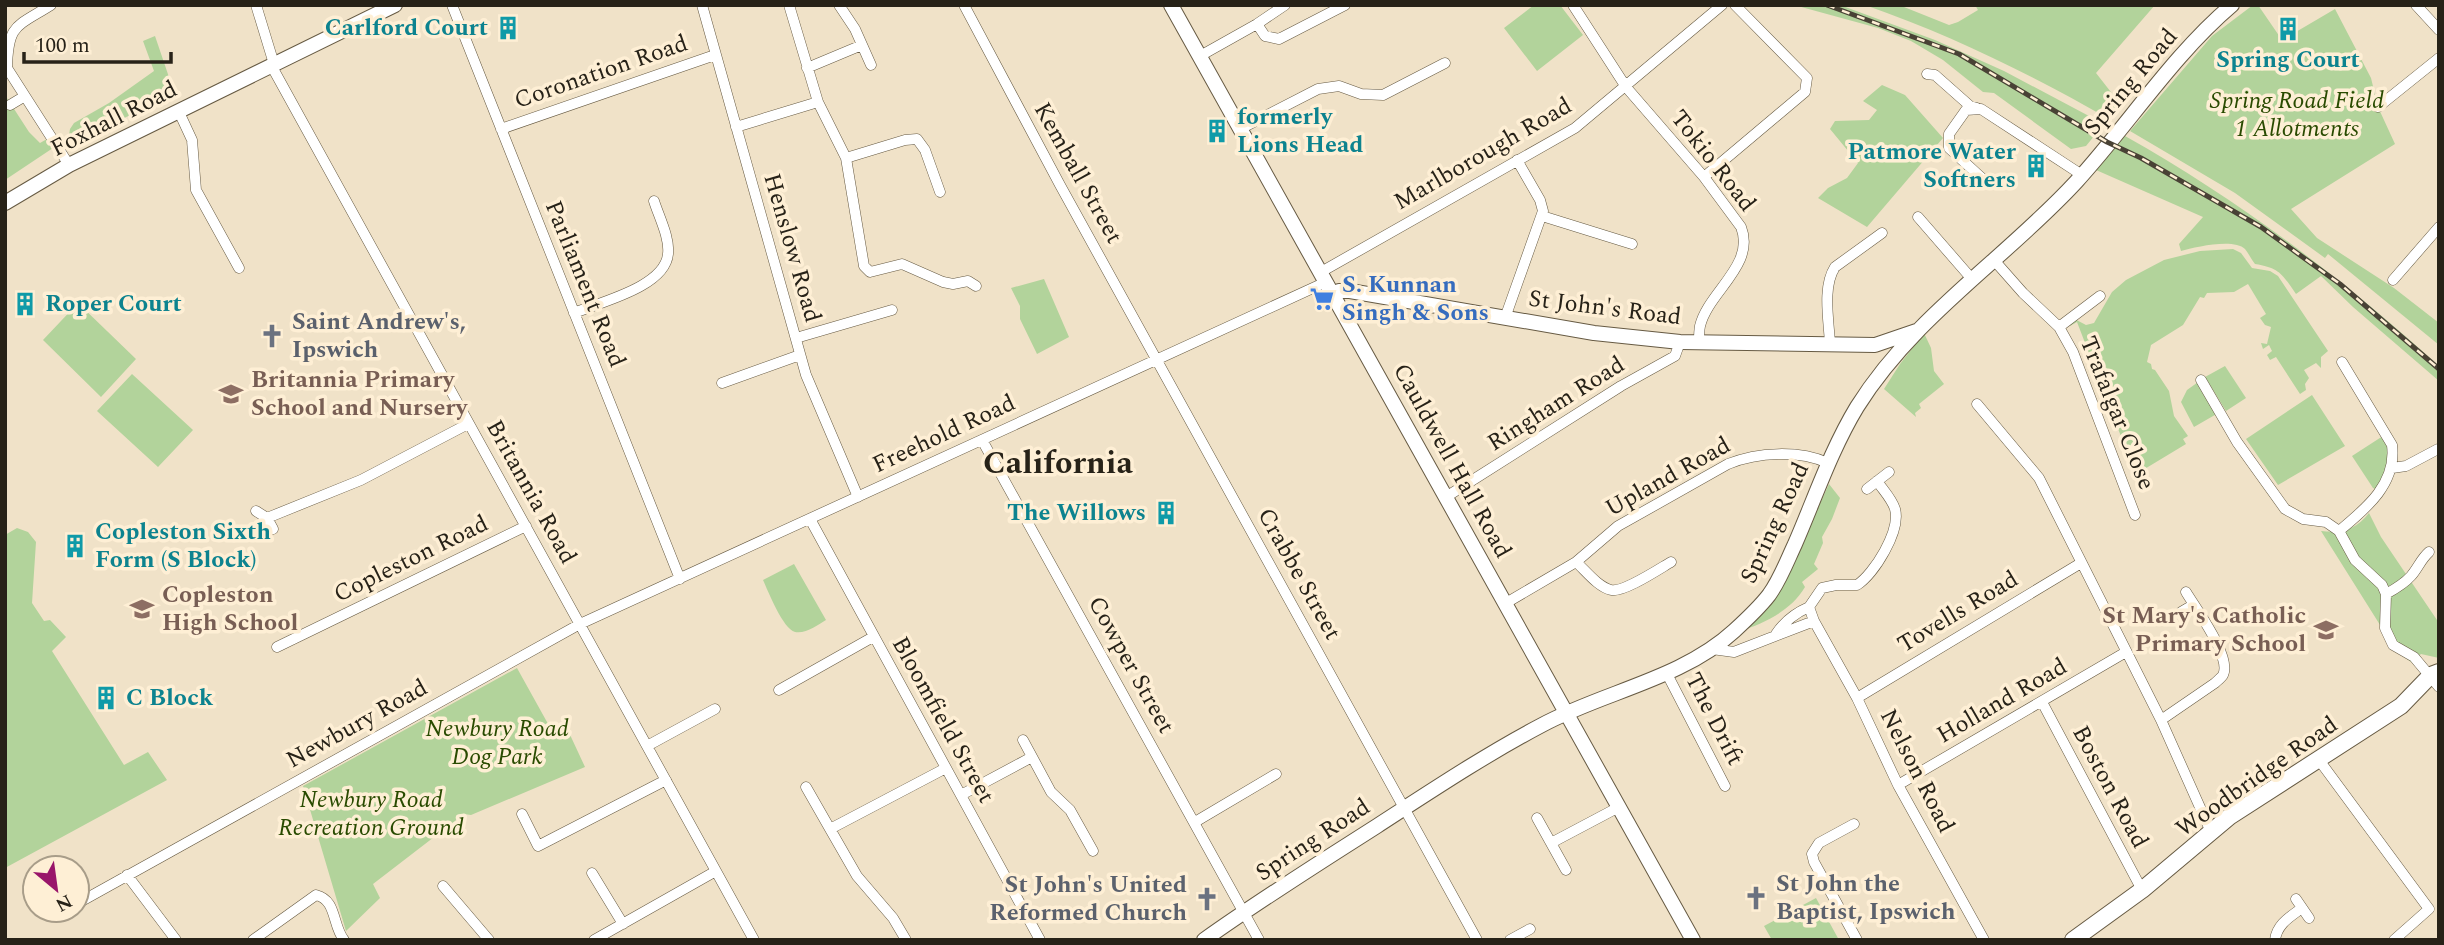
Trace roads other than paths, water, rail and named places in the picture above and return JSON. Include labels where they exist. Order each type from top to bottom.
[{"type":"main road","name":"Woodbridge Road","points":[[2073,940],[2142,890],[2211,832],[2401,706],[2436,678]]},
{"type":"street","points":[[51,5],[18,26],[10,37],[6,67],[69,165]]},
{"type":"street","name":"Britannia Road","points":[[256,5],[272,64],[754,940]]},
{"type":"street","name":"Foxhall Road","points":[[5,203],[69,165],[179,112],[372,10],[395,5]]},
{"type":"street","name":"Parliament Road","points":[[452,5],[680,579]]},
{"type":"street","name":"Henslow Road","points":[[702,5],[800,355],[819,409],[858,497]]},
{"type":"street","points":[[789,5],[818,102],[846,158],[864,266],[870,272],[902,264],[943,282],[953,284],[968,281],[976,286]]},
{"type":"street","points":[[839,5],[855,29],[872,65]]},
{"type":"street","name":"Kemball Street","points":[[964,5],[1157,360]]},
{"type":"street","name":"Cauldwell Hall Road","points":[[1171,5],[1693,940]]},
{"type":"street","points":[[1257,24],[1265,36],[1279,39],[1345,5]]},
{"type":"street","name":"Tokio Road","points":[[1573,5],[1626,87],[1704,177],[1741,227],[1745,246],[1732,273],[1702,321],[1699,342]]},
{"type":"street","name":"Marlborough Road","points":[[1326,283],[1517,160],[1575,128],[1722,5]]},
{"type":"street","points":[[1704,177],[1805,92],[1807,86],[1807,78],[1735,5]]},
{"type":"street","name":"Spring Road","points":[[1204,940],[1405,808],[1511,743],[1566,712],[1666,672],[1712,649],[1733,632],[1770,593],[1801,529],[1828,463],[1857,408],[1889,363],[1971,278],[2045,213],[2082,175],[2204,30],[2232,5]]},
{"type":"street","points":[[2416,5],[2439,30]]},
{"type":"street","points":[[1200,56],[1257,24],[1282,6]]},
{"type":"street","points":[[807,68],[862,45]]},
{"type":"street","name":"Coronation Road","points":[[501,129],[715,55]]},
{"type":"street","points":[[2378,107],[2439,58]]},
{"type":"street","points":[[1240,129],[1318,89],[1339,86],[1361,94],[1383,95],[1445,63]]},
{"type":"street","points":[[1927,74],[1935,75],[1970,106],[1981,109],[2082,175]]},
{"type":"street","points":[[10,105],[25,96]]},
{"type":"street","points":[[736,127],[818,102]]},
{"type":"street","points":[[1981,109],[1966,110],[1949,134],[1948,149],[1985,181]]},
{"type":"street","points":[[179,112],[192,140],[196,190],[239,268]]},
{"type":"street","points":[[846,158],[905,140],[917,139],[925,150],[940,192]]},
{"type":"street","points":[[1506,318],[1542,216],[1542,206],[1517,160]]},
{"type":"street","points":[[574,313],[645,284],[664,267],[668,246],[654,201]]},
{"type":"street","points":[[1542,216],[1632,244]]},
{"type":"street","points":[[1918,217],[1971,278]]},
{"type":"street","points":[[2393,280],[2439,227]]},
{"type":"street","points":[[1830,344],[1831,273],[1840,262],[1882,233]]},
{"type":"street","name":"Trafalgar Close","points":[[1993,259],[2023,293],[2059,327],[2079,367],[2135,515]]},
{"type":"street","points":[[963,282],[969,271]]},
{"type":"street","name":"Freehold Road","points":[[580,624],[1326,283]]},
{"type":"street","name":"St John's Road","points":[[1326,283],[1339,291],[1620,337],[1680,342],[1875,345],[1917,331]]},
{"type":"street","name":"Trafalgar Close","points":[[2059,327],[2101,296]]},
{"type":"street","points":[[796,338],[892,310]]},
{"type":"street","name":"Ringham Road","points":[[1446,497],[1622,386],[1675,356],[1680,342]]},
{"type":"street","points":[[1875,345],[1880,348],[1889,363]]},
{"type":"street","points":[[722,383],[800,355]]},
{"type":"street","name":"Crabbe Street","points":[[1157,360],[1477,940]]},
{"type":"street","points":[[2339,531],[2381,491],[2392,468],[2392,445],[2342,362]]},
{"type":"street","points":[[2201,380],[2237,442],[2285,509],[2303,519],[2326,522],[2339,531],[2355,560],[2382,584],[2386,594],[2385,628],[2393,645],[2408,653],[2436,678]]},
{"type":"street","points":[[1977,404],[2039,478],[2161,720],[2211,832]]},
{"type":"street","points":[[267,518],[361,480],[468,424]]},
{"type":"street","name":"Cowper Street","points":[[982,440],[1259,940]]},
{"type":"street","points":[[2392,468],[2416,463],[2438,449]]},
{"type":"street","name":"Upland Road","points":[[1506,603],[1576,562],[1618,526],[1736,460],[1762,455],[1790,455],[1816,458],[1828,463]]},
{"type":"street","points":[[1867,489],[1889,472]]},
{"type":"street","points":[[1776,635],[1781,626],[1799,611],[1809,607],[1822,588],[1857,585],[1874,570],[1892,533],[1896,515],[1892,502],[1877,481]]},
{"type":"street","points":[[256,510],[267,518],[273,529]]},
{"type":"street","name":"Bloomfield Street","points":[[810,519],[1040,940]]},
{"type":"street","name":"Copleston Road","points":[[277,647],[526,526]]},
{"type":"street","points":[[2386,594],[2404,584],[2413,575],[2420,560],[2429,552]]},
{"type":"street","points":[[1576,562],[1604,587],[1614,591],[1627,587],[1671,562]]},
{"type":"street","name":"Tovells Road","points":[[1857,698],[2081,563]]},
{"type":"street","points":[[2161,720],[2223,676],[2224,661],[2221,652],[2186,592]]},
{"type":"street","points":[[2181,612],[2193,605]]},
{"type":"street","name":"Nelson Road","points":[[1809,607],[1814,621],[1857,698],[1898,785],[1984,940]]},
{"type":"street","points":[[1712,649],[1732,652],[1814,621]]},
{"type":"street","name":"Newbury Road","points":[[91,896],[580,624]]},
{"type":"street","points":[[779,690],[873,637]]},
{"type":"street","name":"Holland Road","points":[[1898,785],[2126,652]]},
{"type":"street","name":"The Drift","points":[[1666,672],[1726,786]]},
{"type":"street","name":"Boston Road","points":[[2042,702],[2142,890]]},
{"type":"street","points":[[647,746],[715,709]]},
{"type":"street","points":[[1023,740],[1051,792],[1070,810],[1093,851]]},
{"type":"street","points":[[961,795],[1032,757]]},
{"type":"street","points":[[2319,760],[2429,909],[2394,940]]},
{"type":"street","points":[[830,829],[946,768]]},
{"type":"street","points":[[1195,822],[1276,774]]},
{"type":"street","points":[[522,814],[538,846],[666,780]]},
{"type":"street","points":[[806,787],[857,876],[893,918],[906,940]]},
{"type":"street","points":[[1551,844],[1619,807]]},
{"type":"street","points":[[1537,818],[1566,870]]},
{"type":"street","points":[[1854,824],[1819,843],[1812,854],[1857,940]]},
{"type":"street","points":[[594,940],[716,871]]},
{"type":"street","points":[[592,873],[623,924]]},
{"type":"street","points":[[127,875],[176,940]]},
{"type":"street","points":[[443,886],[489,940]]},
{"type":"street","points":[[253,940],[316,895],[329,902],[337,931],[344,940]]},
{"type":"street","points":[[2296,899],[2309,918]]},
{"type":"street","points":[[2275,940],[2282,923],[2302,908]]},
{"type":"street","points":[[1510,940],[1530,929]]},
{"type":"railway","points":[[1827,5],[1959,54],[2107,142],[2141,158],[2261,227],[2340,284],[2439,369]]},
{"type":"place","name":"Carlford Court","points":[[508,28]]},
{"type":"place","name":"Spring Court","points":[[2288,29]]},
{"type":"place","name":"formerly Lions Head","points":[[1217,131]]},
{"type":"place","name":"Patmore Water Softners","points":[[2036,166]]},
{"type":"place","name":"S. Kunnan Singh & Sons","points":[[1322,299]]},
{"type":"place","name":"Roper Court","points":[[25,304]]},
{"type":"place","name":"Saint Andrew's, Ipswich","points":[[272,336]]},
{"type":"place","name":"Britannia Primary School and Nursery","points":[[231,394]]},
{"type":"place","name":"The Willows","points":[[1166,513]]},
{"type":"place","name":"Copleston Sixth Form (S Block)","points":[[75,546]]},
{"type":"place","name":"Copleston High School","points":[[142,609]]},
{"type":"place","name":"St Mary's Catholic Primary School","points":[[2326,630]]},
{"type":"place","name":"C Block","points":[[106,698]]},
{"type":"place","name":"St John the Baptist, Ipswich","points":[[1756,898]]},
{"type":"place","name":"St John's United Reformed Church","points":[[1207,899]]},
{"type":"district","name":"California","points":[[1058,463]]},
{"type":"park label","name":"Spring Road Field 1 Allotments","points":[[2297,115]]},
{"type":"park label","name":"Newbury Road Dog Park","points":[[497,743]]},
{"type":"park label","name":"Newbury Road Recreation Ground","points":[[371,814]]}]
